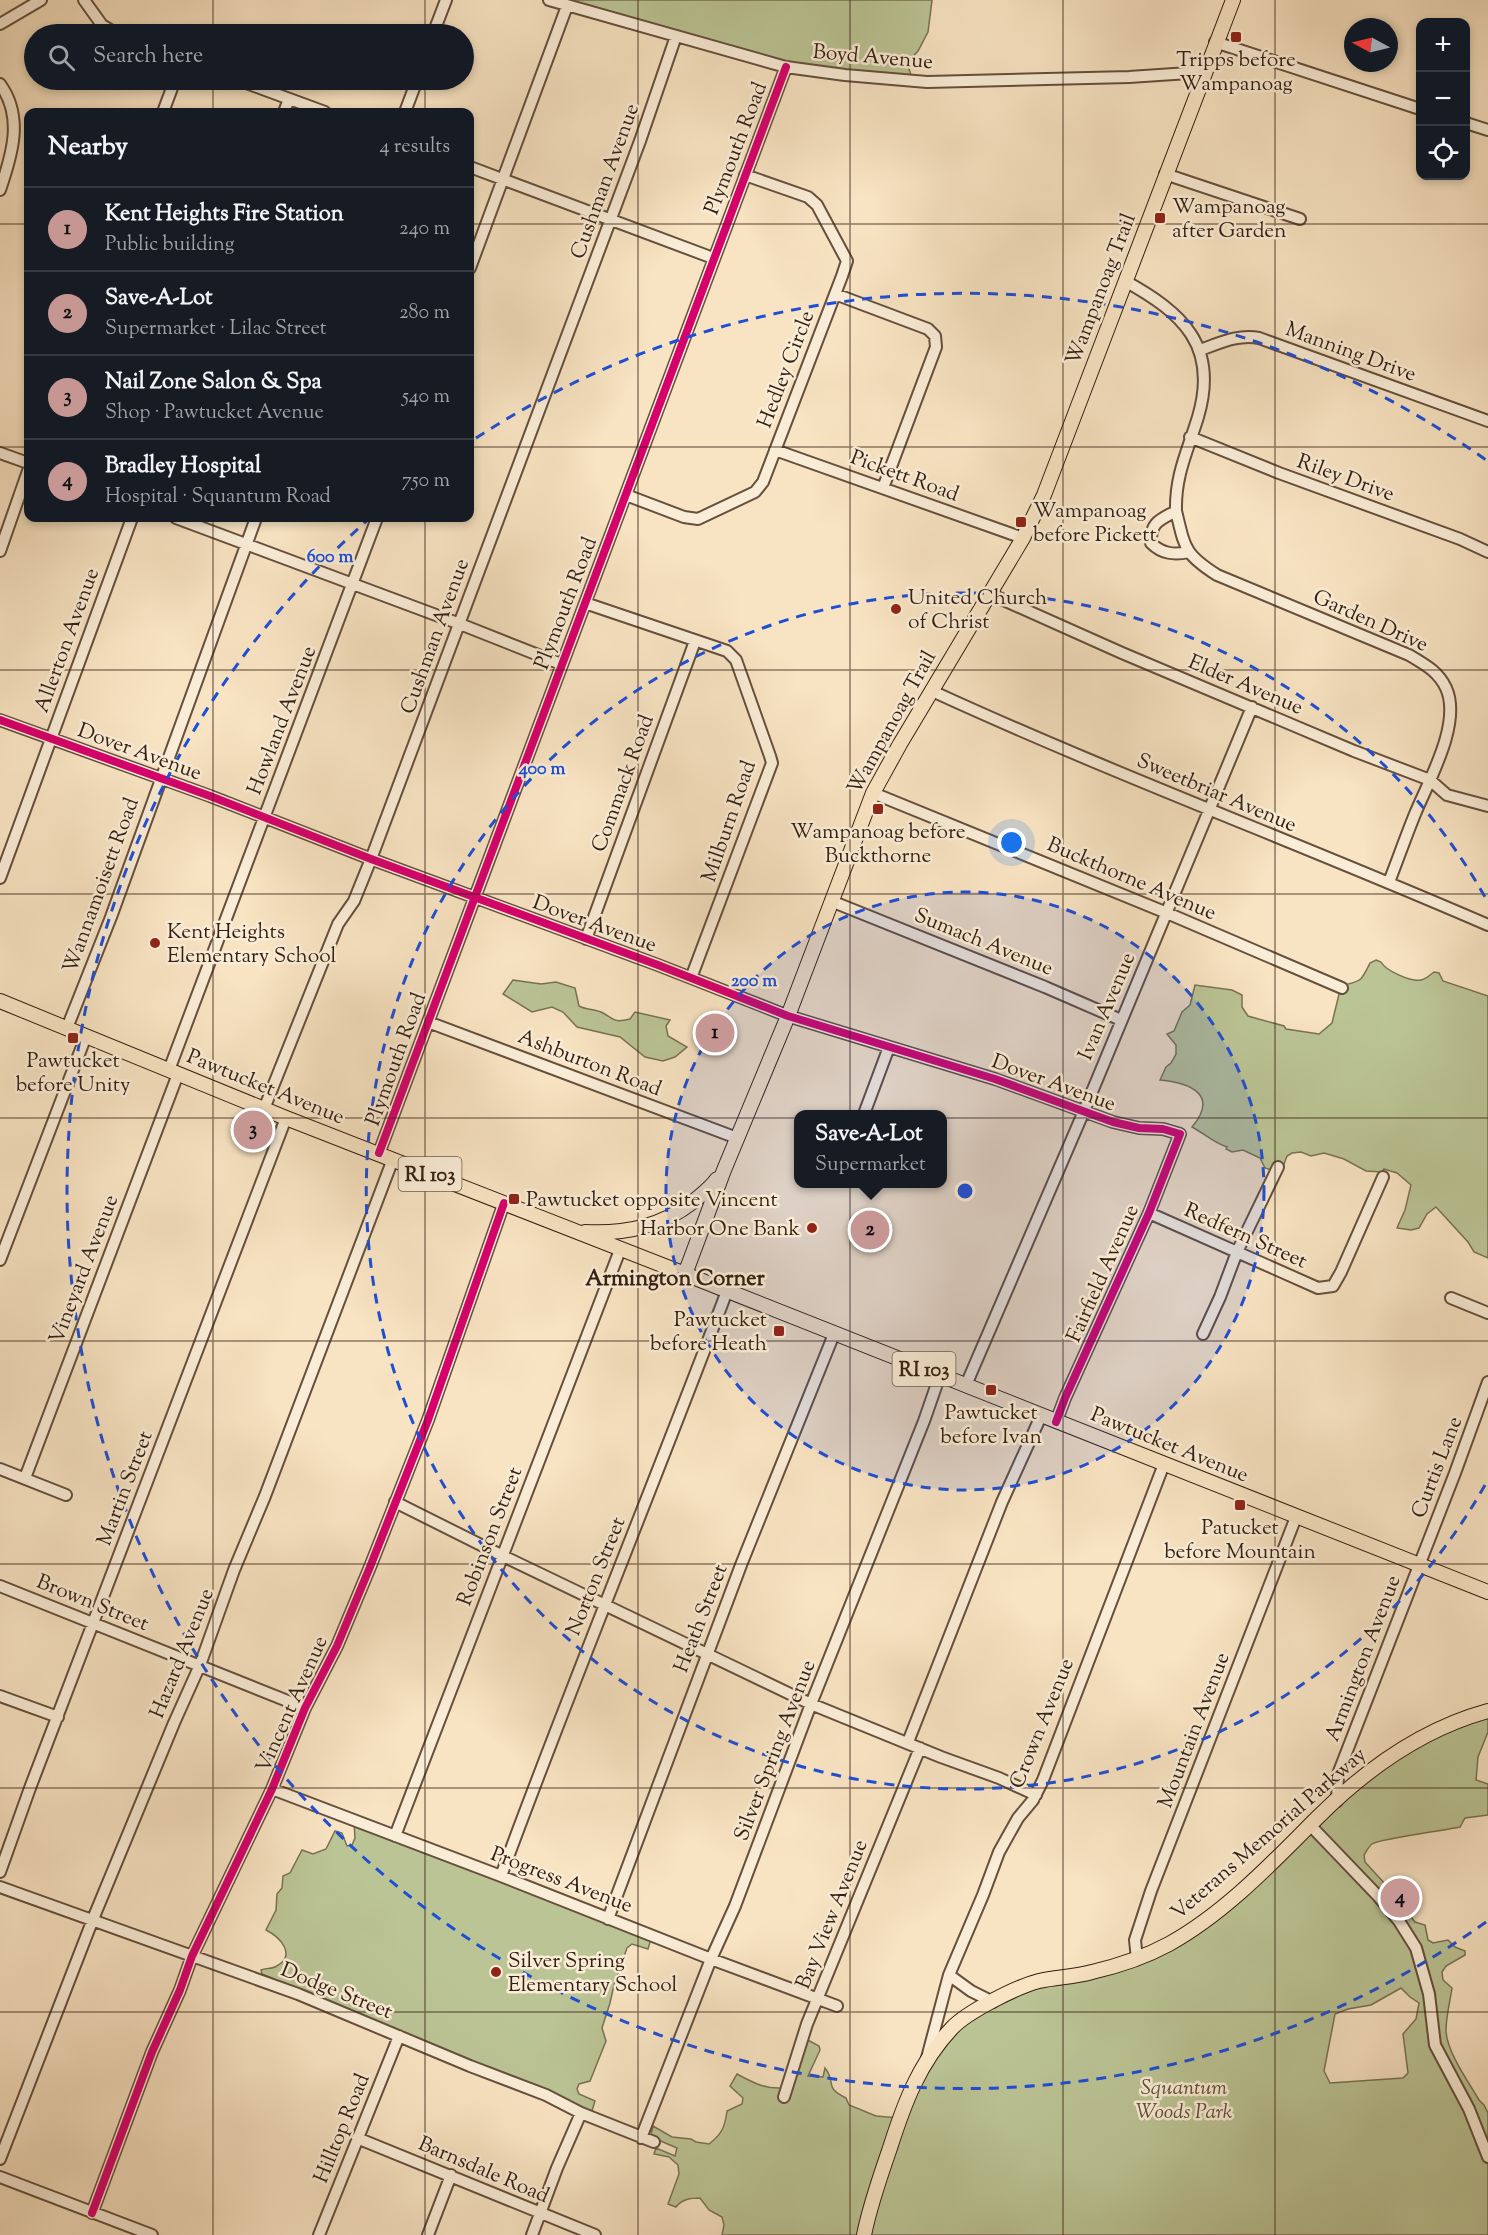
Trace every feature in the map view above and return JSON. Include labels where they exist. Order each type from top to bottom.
[{"type":"main road","name":"Wampanoag Trail","points":[[685,1274],[724,1170],[788,1016],[873,793],[1023,538],[1048,486],[1215,42],[1233,0]]},
{"type":"main road","name":"Pawtucket Avenue","points":[[0,1001],[286,1118],[380,1153],[1488,1592]]},
{"type":"main road","points":[[574,1231],[623,1232],[655,1224],[692,1202],[714,1183],[724,1170]]},
{"type":"main road","name":"Veterans Memorial Parkway","points":[[864,2235],[905,2101],[926,2061],[952,2028],[967,2014],[1036,1982],[1092,1972],[1137,1959],[1187,1934],[1266,1869],[1310,1825],[1368,1773],[1409,1745],[1450,1724],[1488,1711]]},
{"type":"street","points":[[0,24],[41,0]]},
{"type":"street","points":[[84,0],[101,24]]},
{"type":"street","points":[[437,24],[446,0]]},
{"type":"street","name":"Boyd Avenue","points":[[549,0],[786,67],[845,75],[927,82],[1129,77],[1204,72]]},
{"type":"street","points":[[474,257],[567,6]]},
{"type":"street","name":"Cushman Avenue","points":[[264,1109],[338,924],[354,901],[371,859],[640,141],[676,36]]},
{"type":"street","points":[[1215,42],[1416,107]]},
{"type":"street","name":"Plymouth Road","points":[[380,1153],[786,67]]},
{"type":"street","points":[[0,84],[6,92],[13,112],[15,135],[0,190]]},
{"type":"street","points":[[165,108],[172,90]]},
{"type":"street","points":[[265,90],[314,108]]},
{"type":"street","points":[[406,108],[413,90]]},
{"type":"street","points":[[286,108],[289,99]]},
{"type":"street","points":[[1470,124],[1488,130]]},
{"type":"street","points":[[474,169],[713,258]]},
{"type":"street","points":[[1166,174],[1300,219]]},
{"type":"street","name":"Hedley Circle","points":[[626,495],[684,517],[698,519],[755,492],[763,482],[835,294],[847,261],[817,205],[808,197],[745,175]]},
{"type":"street","name":"Garden Drive","points":[[1125,281],[1154,297],[1176,315],[1191,333],[1200,350],[1204,374],[1204,396],[1175,492],[1176,511],[1183,541],[1191,557],[1217,575],[1409,655],[1435,672],[1447,689],[1450,707],[1448,730],[1389,882]]},
{"type":"street","points":[[835,294],[928,329],[935,336],[936,346],[883,488]]},
{"type":"street","name":"Manning Drive","points":[[1200,350],[1238,337],[1259,338],[1488,421]]},
{"type":"street","name":"Riley Drive","points":[[1190,437],[1278,473],[1460,539],[1488,552]]},
{"type":"street","name":"Pickett Road","points":[[775,450],[1023,538]]},
{"type":"street","points":[[0,453],[24,462]]},
{"type":"street","points":[[0,551],[24,482]]},
{"type":"street","points":[[1176,511],[1155,524],[1150,532],[1151,543],[1160,552],[1178,554],[1189,552]]},
{"type":"street","name":"Allerton Avenue","points":[[0,878],[131,522]]},
{"type":"street","points":[[187,522],[561,664]]},
{"type":"street","name":"Wannamoisett Road","points":[[67,1028],[111,917],[254,522]]},
{"type":"street","name":"Howland Avenue","points":[[174,1072],[376,522]]},
{"type":"street","name":"Elder Avenue","points":[[990,594],[1122,653],[1354,751],[1430,780],[1447,795],[1488,806]]},
{"type":"street","name":"Milburn Road","points":[[585,603],[727,651],[736,660],[772,763],[692,978]]},
{"type":"street","name":"Commack Road","points":[[586,939],[695,641]]},
{"type":"street","name":"Sweetbriar Avenue","points":[[932,691],[1010,726],[1488,925]]},
{"type":"street","name":"Ivan Avenue","points":[[966,1385],[1084,1111],[1252,707]]},
{"type":"street","name":"Dover Avenue","points":[[0,720],[160,778],[788,1016],[995,1079],[1125,1126],[1163,1129],[1180,1134],[1179,1138]]},
{"type":"street","name":"Buckthorne Avenue","points":[[873,793],[1167,913],[1342,988]]},
{"type":"street","name":"Sumach Avenue","points":[[831,900],[1046,987],[1121,1020]]},
{"type":"street","name":"Ashburton Road","points":[[428,1022],[737,1138]]},
{"type":"street","points":[[0,1260],[86,1036]]},
{"type":"street","points":[[865,1110],[889,1047]]},
{"type":"street","name":"Vineyard Avenue","points":[[25,1478],[174,1072]]},
{"type":"street","name":"Martin Street","points":[[0,1872],[286,1118]]},
{"type":"street","name":"Fairfield Avenue","points":[[1056,1422],[1149,1213],[1179,1138]]},
{"type":"street","name":"Hazard Avenue","points":[[0,2159],[93,1919],[200,1665],[234,1570],[265,1496],[393,1159]]},
{"type":"street","points":[[1203,1334],[1237,1252],[1278,1167]]},
{"type":"street","name":"Redfern Street","points":[[1149,1213],[1318,1288],[1329,1287],[1333,1286],[1341,1272],[1383,1178]]},
{"type":"street","name":"Vincent Avenue","points":[[92,2213],[152,2052],[180,1990],[192,1956],[272,1789],[305,1708],[338,1646],[428,1420],[504,1203]]},
{"type":"street","name":"Robinson Street","points":[[394,1836],[620,1250]]},
{"type":"street","name":"Norton Street","points":[[501,1876],[727,1291]]},
{"type":"street","points":[[1451,1298],[1488,1313]]},
{"type":"street","name":"Heath Street","points":[[608,1919],[708,1653],[834,1334]]},
{"type":"street","name":"Silver Spring Avenue","points":[[641,2138],[711,1959],[735,1906],[811,1704],[924,1421],[940,1375]]},
{"type":"street","name":"Curtis Lane","points":[[1418,1565],[1488,1382]]},
{"type":"street","points":[[908,1742],[1002,1502],[1041,1416]]},
{"type":"street","name":"Crown Avenue","points":[[926,2061],[949,1975],[999,1852],[1018,1818],[1036,1795],[1164,1464]]},
{"type":"street","points":[[0,1469],[66,1495]]},
{"type":"street","points":[[395,1502],[811,1704],[999,1778],[1036,1795]]},
{"type":"street","name":"Mountain Avenue","points":[[1137,1959],[1135,1940],[1151,1891],[1296,1517]]},
{"type":"street","name":"Armington Avenue","points":[[1337,1801],[1338,1774],[1418,1565]]},
{"type":"street","name":"Brown Street","points":[[0,1586],[305,1708]]},
{"type":"street","points":[[0,1696],[58,1717]]},
{"type":"street","name":"Bay View Avenue","points":[[784,2097],[817,1998],[920,1748]]},
{"type":"street","name":"Progress Avenue","points":[[272,1789],[837,2006]]},
{"type":"street","points":[[1310,1825],[1378,1896],[1399,1921],[1416,1948],[1429,1994],[1435,2045],[1469,2109],[1488,2157]]},
{"type":"street","name":"Dodge Street","points":[[0,1887],[298,1994],[470,2066],[546,2095],[581,2113],[654,2142]]},
{"type":"street","points":[[949,1975],[970,1991],[993,2001]]},
{"type":"street","name":"Hilltop Road","points":[[319,2235],[399,2036]]},
{"type":"street","points":[[532,2235],[581,2113]]},
{"type":"street","name":"Barnsdale Road","points":[[357,2138],[595,2235]]},
{"type":"street","points":[[428,2235],[451,2175]]},
{"type":"street","points":[[0,2177],[152,2235]]},
{"type":"green space","points":[[547,0],[932,0],[928,32],[918,51],[907,63],[912,78],[788,70]]},
{"type":"green space","points":[[1376,960],[1405,978],[1421,980],[1434,972],[1439,973],[1443,981],[1488,996],[1488,1258],[1474,1252],[1468,1242],[1436,1207],[1427,1214],[1419,1228],[1411,1230],[1397,1228],[1405,1210],[1411,1185],[1397,1173],[1384,1169],[1382,1172],[1366,1171],[1344,1159],[1324,1153],[1311,1156],[1301,1152],[1287,1156],[1283,1167],[1274,1171],[1265,1168],[1260,1158],[1243,1150],[1232,1152],[1192,1127],[1203,1107],[1198,1093],[1182,1084],[1160,1080],[1176,1054],[1176,1045],[1167,1034],[1174,1031],[1182,1012],[1190,1005],[1195,985],[1232,990],[1242,995],[1242,1007],[1248,1016],[1284,1026],[1286,1029],[1319,1034],[1332,1023],[1341,986],[1360,980],[1370,963]]},
{"type":"green space","points":[[513,980],[541,984],[556,982],[575,988],[579,1006],[600,1012],[615,1020],[630,1019],[635,1012],[670,1020],[666,1026],[668,1036],[687,1047],[675,1057],[663,1061],[645,1057],[620,1037],[577,1027],[563,1012],[552,1007],[532,1012],[503,994]]},
{"type":"green space","name":"Squantum Woods Park","points":[[1488,1711],[1488,1732],[1478,1757],[1476,1780],[1488,1784],[1488,1815],[1465,1818],[1460,1827],[1377,1842],[1371,1845],[1364,1855],[1365,1862],[1396,1896],[1415,1922],[1425,1925],[1428,1940],[1433,1943],[1448,1940],[1455,1947],[1465,1951],[1465,1955],[1446,1966],[1442,1972],[1443,1980],[1452,1988],[1446,2031],[1454,2057],[1488,2113],[1488,2235],[722,2235],[724,2225],[722,2217],[709,2210],[700,2198],[681,2202],[676,2207],[668,2204],[679,2174],[678,2165],[669,2157],[654,2154],[656,2148],[675,2156],[677,2148],[656,2139],[651,2134],[653,2126],[672,2137],[709,2144],[722,2130],[727,2111],[742,2104],[743,2098],[730,2086],[737,2074],[764,2086],[782,2088],[806,2039],[819,2046],[820,2050],[808,2076],[823,2077],[825,2068],[832,2088],[846,2098],[849,2105],[876,2116],[899,2118],[939,2042],[1001,1994],[1071,1976],[1190,1931],[1380,1763]],"holes":[[[1401,1988],[1419,2003],[1416,2019],[1403,2034],[1408,2073],[1403,2078],[1330,2083],[1324,2071],[1335,2014],[1371,2005]]]},
{"type":"green space","name":"Silver Spring Elementary School","points":[[354,1822],[652,1936],[648,1949],[632,1944],[627,1948],[602,2028],[606,2041],[590,2081],[579,2084],[577,2089],[579,2094],[595,2101],[591,2114],[262,1974],[261,1970],[275,1967],[285,1958],[286,1952],[281,1942],[266,1930],[276,1910],[277,1894],[282,1888],[283,1876],[290,1873],[302,1850],[313,1854],[326,1849],[335,1831],[342,1833],[347,1846],[352,1845],[355,1838]]},
{"type":"cycle path","points":[[379,1153],[786,67]]},
{"type":"cycle path","points":[[0,720],[210,796],[788,1016],[995,1079],[1113,1122],[1139,1128],[1163,1129],[1180,1134],[1149,1213],[1056,1422]]},
{"type":"cycle path","points":[[92,2213],[152,2052],[180,1990],[192,1956],[272,1789],[305,1708],[337,1646],[370,1567],[428,1420],[504,1203]]},
{"type":"place","name":"Tripps before Wampanoag","points":[[1236,37]]},
{"type":"place","name":"Wampanoag after Garden","points":[[1160,218]]},
{"type":"place","name":"Wampanoag before Pickett","points":[[1021,522]]},
{"type":"place","name":"United Church of Christ","points":[[896,609]]},
{"type":"place","name":"Wampanoag before Buckthorne","points":[[878,809]]},
{"type":"place","name":"Kent Heights Elementary School","points":[[155,943]]},
{"type":"place","name":"Kent Heights Fire Station","points":[[715,1033]]},
{"type":"place","name":"Pawtucket before Unity","points":[[73,1038]]},
{"type":"place","name":"Nail Zone Salon & Spa","points":[[253,1130]]},
{"type":"place","name":"Pawtucket opposite Vincent","points":[[514,1199]]},
{"type":"place","name":"Harbor One Bank","points":[[812,1228]]},
{"type":"place","name":"Save-A-Lot","points":[[870,1230]]},
{"type":"place","name":"Pawtucket before Heath","points":[[779,1331]]},
{"type":"place","name":"Pawtucket before Ivan","points":[[991,1390]]},
{"type":"place","name":"Patucket before Mountain","points":[[1240,1505]]},
{"type":"place","name":"Bradley Hospital","points":[[1400,1898]]},
{"type":"place","name":"Silver Spring Elementary School","points":[[496,1972]]},
{"type":"district","name":"Armington Corner","points":[[675,1277]]}]
